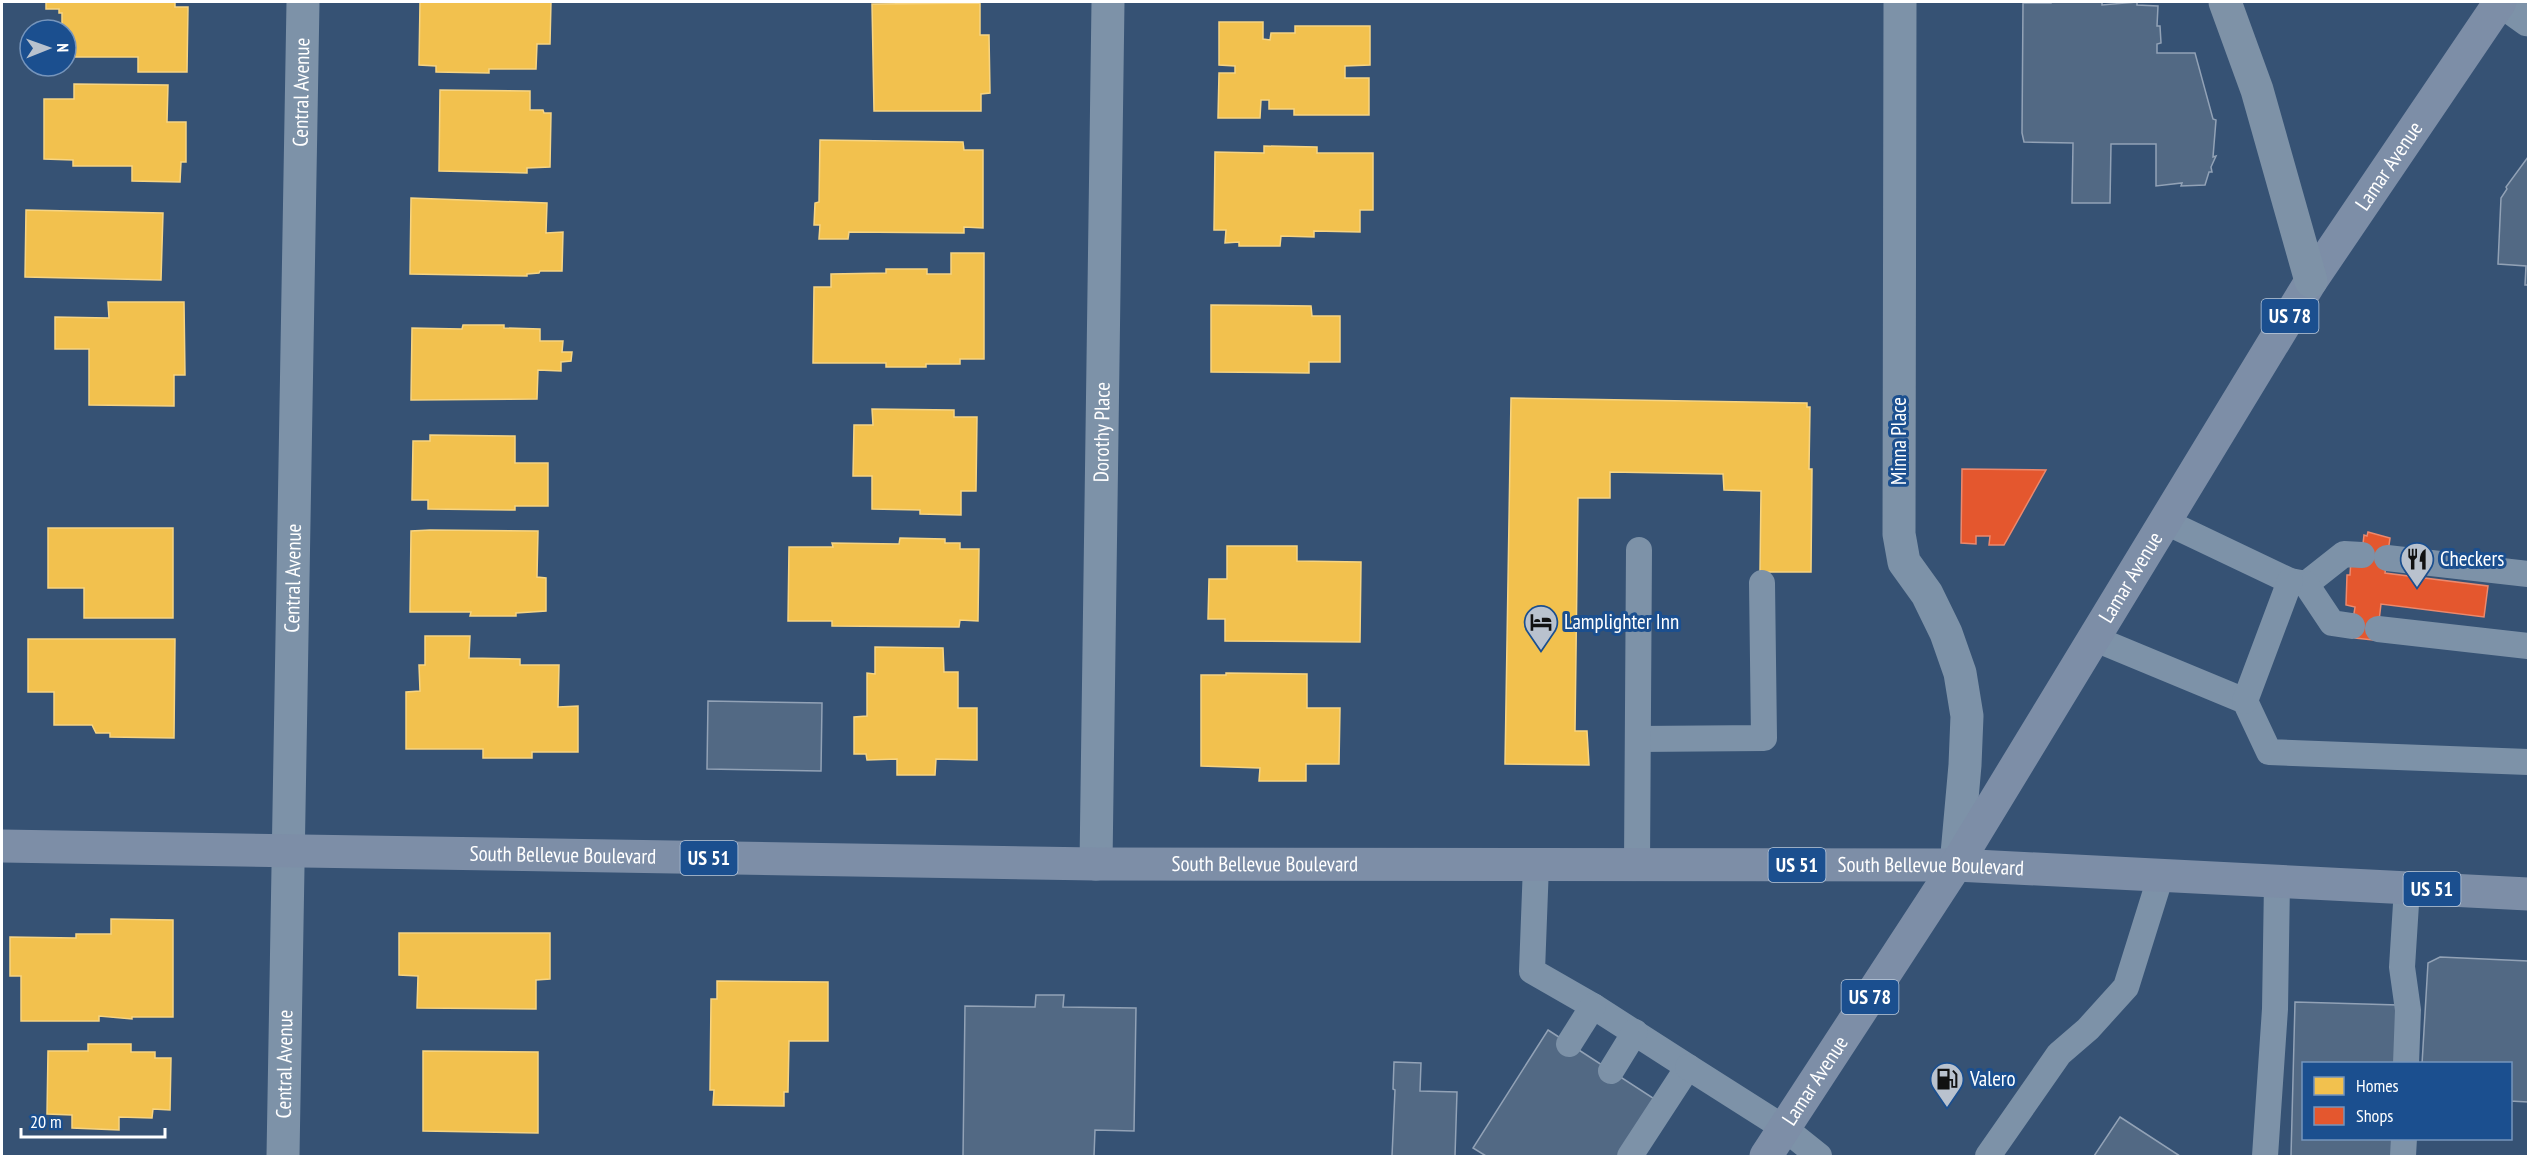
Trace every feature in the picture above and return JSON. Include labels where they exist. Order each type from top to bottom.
[{"type":"highway","points":[[2225,2],[2257,90],[2311,280]]},
{"type":"main road","name":"Lamar Avenue","points":[[1766,1156],[1956,865],[2311,280],[2501,2]]},
{"type":"main road","name":"South Bellevue Boulevard","points":[[2,846],[1096,864],[1956,865],[2529,894]]},
{"type":"street","name":"Central Avenue","points":[[283,1156],[303,2]]},
{"type":"street","name":"Dorothy Place","points":[[1096,864],[1108,2]]},
{"type":"street","name":"Minna Place","points":[[1900,2],[1899,534],[1904,562],[1927,594],[1946,633],[1959,673],[1967,716],[1956,865]]},
{"type":"street","points":[[2501,2],[2529,20]]},
{"type":"lane","points":[[2166,522],[2298,582],[2332,623],[2352,626]]},
{"type":"lane","points":[[1637,865],[1639,550]]},
{"type":"lane","points":[[2245,702],[2298,582],[2344,554],[2362,555]]},
{"type":"lane","points":[[2387,558],[2529,574]]},
{"type":"lane","points":[[1638,739],[1764,738],[1762,583]]},
{"type":"lane","points":[[2378,629],[2529,646]]},
{"type":"lane","points":[[2093,638],[2245,702],[2269,752],[2529,762]]},
{"type":"lane","points":[[1536,864],[1532,971],[1635,1032],[1784,1128],[1820,1156]]},
{"type":"lane","points":[[1989,1156],[2060,1054],[2088,1029],[2126,987],[2161,875]]},
{"type":"lane","points":[[2265,1156],[2275,1010],[2277,882]]},
{"type":"lane","points":[[2406,1062],[2408,1010],[2402,967],[2407,888]]},
{"type":"lane","points":[[1569,1044],[1593,1006]]},
{"type":"lane","points":[[1611,1071],[1635,1032]]},
{"type":"lane","points":[[1630,1156],[1688,1067]]},
{"type":"lane","points":[[2403,1156],[2404,1140]]},
{"type":"building: Homes","points":[[46,2],[175,2],[175,7],[188,7],[187,72],[138,72],[138,57],[78,57],[78,18],[62,18],[59,9],[46,9]]},
{"type":"building: Homes","points":[[420,2],[551,2],[550,44],[537,44],[536,69],[489,69],[489,73],[436,72],[436,66],[419,65]]},
{"type":"building: Homes","points":[[980,3],[980,35],[989,35],[990,93],[981,94],[981,111],[874,111],[872,4]]},
{"type":"building: Homes","points":[[1219,22],[1263,22],[1263,39],[1270,40],[1271,33],[1295,33],[1295,26],[1370,26],[1370,65],[1345,66],[1345,78],[1369,78],[1369,115],[1294,115],[1294,109],[1269,109],[1269,100],[1261,100],[1260,118],[1218,118],[1219,73],[1235,73],[1235,66],[1219,65]]},
{"type":"building: Homes","points":[[74,84],[168,85],[167,122],[186,122],[186,162],[181,162],[180,182],[132,181],[132,166],[73,166],[73,160],[44,159],[44,99],[74,99]]},
{"type":"building: Homes","points":[[440,90],[530,91],[530,110],[543,110],[544,113],[551,113],[550,167],[527,168],[527,173],[439,171]]},
{"type":"building: Homes","points":[[820,140],[963,142],[964,150],[983,150],[983,228],[964,227],[964,233],[849,232],[848,239],[819,239],[820,225],[814,225],[815,203],[819,202]]},
{"type":"building: Homes","points":[[1264,146],[1317,147],[1317,153],[1373,153],[1373,210],[1360,210],[1360,232],[1314,231],[1314,237],[1281,236],[1280,246],[1239,246],[1239,242],[1225,243],[1226,230],[1214,230],[1215,152],[1264,153]]},
{"type":"building: Homes","points":[[411,198],[547,203],[546,233],[563,232],[562,271],[540,271],[527,274],[527,276],[410,274]]},
{"type":"building: Homes","points":[[26,210],[163,213],[161,280],[25,277]]},
{"type":"building: Homes","points":[[951,253],[984,253],[984,359],[960,359],[960,364],[926,364],[926,367],[886,367],[886,363],[813,363],[814,287],[831,287],[831,274],[886,273],[886,269],[927,269],[927,274],[951,274]]},
{"type":"building: Homes","points":[[108,302],[184,302],[185,375],[174,375],[174,406],[89,405],[89,349],[55,349],[55,317],[109,318]]},
{"type":"building: Homes","points":[[1211,305],[1311,306],[1312,316],[1340,316],[1340,362],[1309,362],[1309,373],[1211,372]]},
{"type":"building: Homes","points":[[463,325],[504,325],[504,328],[540,329],[540,341],[563,341],[562,352],[572,352],[571,361],[561,362],[561,371],[538,370],[537,399],[411,400],[412,328],[462,329]]},
{"type":"building: Homes","name":"Lamplighter Inn","points":[[1511,398],[1807,403],[1807,407],[1810,407],[1811,572],[1760,572],[1761,491],[1724,490],[1723,474],[1610,472],[1610,498],[1578,498],[1575,731],[1587,731],[1589,765],[1505,764]]},
{"type":"building: Homes","points":[[872,409],[954,410],[954,417],[977,417],[976,491],[961,491],[961,515],[920,514],[920,510],[872,509],[872,476],[853,476],[854,425],[873,425]]},
{"type":"building: Homes","points":[[430,435],[515,436],[515,463],[548,463],[548,506],[515,506],[515,510],[428,509],[428,500],[412,500],[413,441],[430,441]]},
{"type":"building: Homes","points":[[48,528],[173,528],[173,618],[84,618],[84,588],[48,588]]},
{"type":"building: Homes","points":[[411,531],[538,531],[537,577],[546,578],[546,611],[516,613],[516,616],[470,616],[471,612],[410,612]]},
{"type":"building: Homes","points":[[900,538],[945,539],[945,543],[960,543],[960,549],[979,549],[978,621],[960,620],[959,627],[832,626],[832,621],[788,621],[789,547],[833,547],[832,543],[899,544]]},
{"type":"building: Homes","points":[[1227,546],[1297,546],[1297,561],[1361,562],[1360,642],[1225,641],[1225,619],[1208,619],[1209,579],[1227,579]]},
{"type":"building: Homes","points":[[425,636],[470,636],[469,658],[520,659],[520,665],[559,665],[558,707],[578,706],[578,752],[532,752],[532,758],[483,758],[483,749],[406,749],[406,692],[420,691],[419,665],[425,665]]},
{"type":"building: Homes","points":[[28,639],[175,639],[174,738],[110,737],[110,733],[96,733],[92,725],[54,725],[54,692],[28,692]]},
{"type":"building: Homes","points":[[875,647],[943,648],[944,672],[958,672],[958,708],[977,708],[977,760],[936,759],[935,775],[897,775],[897,759],[867,760],[866,754],[854,754],[854,717],[867,716],[867,673],[875,674]]},
{"type":"building: Homes","points":[[1226,673],[1307,674],[1307,708],[1340,708],[1339,764],[1306,764],[1306,781],[1259,781],[1260,768],[1201,766],[1201,675],[1226,675]]},
{"type":"building: Homes","points":[[111,919],[173,920],[173,1017],[132,1017],[132,1019],[99,1016],[99,1021],[21,1021],[21,976],[10,976],[10,937],[76,938],[76,934],[111,934]]},
{"type":"building: Homes","points":[[399,933],[550,933],[550,979],[536,980],[536,1009],[417,1008],[418,976],[399,975]]},
{"type":"building: Homes","points":[[717,981],[828,982],[828,1041],[789,1041],[788,1092],[784,1092],[784,1106],[713,1105],[714,1090],[710,1090],[711,999],[717,999]]},
{"type":"building: Homes","points":[[88,1044],[131,1044],[131,1052],[155,1052],[155,1058],[171,1058],[170,1110],[153,1109],[152,1118],[119,1117],[119,1130],[72,1128],[72,1115],[47,1114],[48,1051],[88,1051]]},
{"type":"building: Homes","points":[[423,1051],[538,1052],[538,1133],[423,1131]]},
{"type":"building: Shops","points":[[1962,469],[2046,470],[2004,545],[1989,545],[1990,536],[1976,536],[1976,544],[1961,543]]},
{"type":"building: Shops","name":"Checkers","points":[[2368,532],[2390,538],[2385,573],[2488,586],[2484,617],[2381,604],[2378,629],[2373,640],[2355,638],[2352,626],[2355,607],[2346,605],[2347,575],[2350,575],[2351,559],[2361,561],[2364,535],[2367,536]]},
{"type":"building: Other","points":[[2102,2],[2102,5],[2137,2],[2137,5],[2158,6],[2157,26],[2160,26],[2161,43],[2157,44],[2157,53],[2195,53],[2213,119],[2216,120],[2213,157],[2216,156],[2211,167],[2212,172],[2209,172],[2205,185],[2181,186],[2182,183],[2156,186],[2156,144],[2111,144],[2110,203],[2072,203],[2073,143],[2024,142],[2022,133],[2023,3]]},
{"type":"building: Other","points":[[2528,157],[2528,285],[2525,285],[2526,266],[2498,264],[2501,198],[2506,187]]},
{"type":"building: Other","points":[[708,701],[822,703],[821,771],[707,769]]},
{"type":"building: Other","points":[[2440,957],[2528,961],[2528,1102],[2512,1101],[2512,1062],[2422,1062],[2428,963]]},
{"type":"building: Other","points":[[1036,995],[1064,995],[1063,1007],[1136,1008],[1134,1131],[1095,1130],[1094,1156],[963,1156],[965,1006],[1035,1007]]},
{"type":"building: Other","points":[[2295,1002],[2398,1005],[2396,1062],[2302,1062],[2302,1140],[2394,1140],[2394,1156],[2291,1156]]},
{"type":"building: Other","points":[[1548,1030],[1656,1100],[1620,1156],[1486,1156],[1473,1148]]},
{"type":"building: Other","points":[[1394,1062],[1421,1063],[1420,1091],[1457,1092],[1455,1156],[1392,1156]]},
{"type":"building: Other","points":[[2120,1117],[2180,1156],[2094,1156]]},
{"type":"place","name":"Checkers","points":[[2417,588]]},
{"type":"place","name":"Lamplighter Inn","points":[[1541,651]]},
{"type":"place","name":"Valero","points":[[1947,1108]]}]
